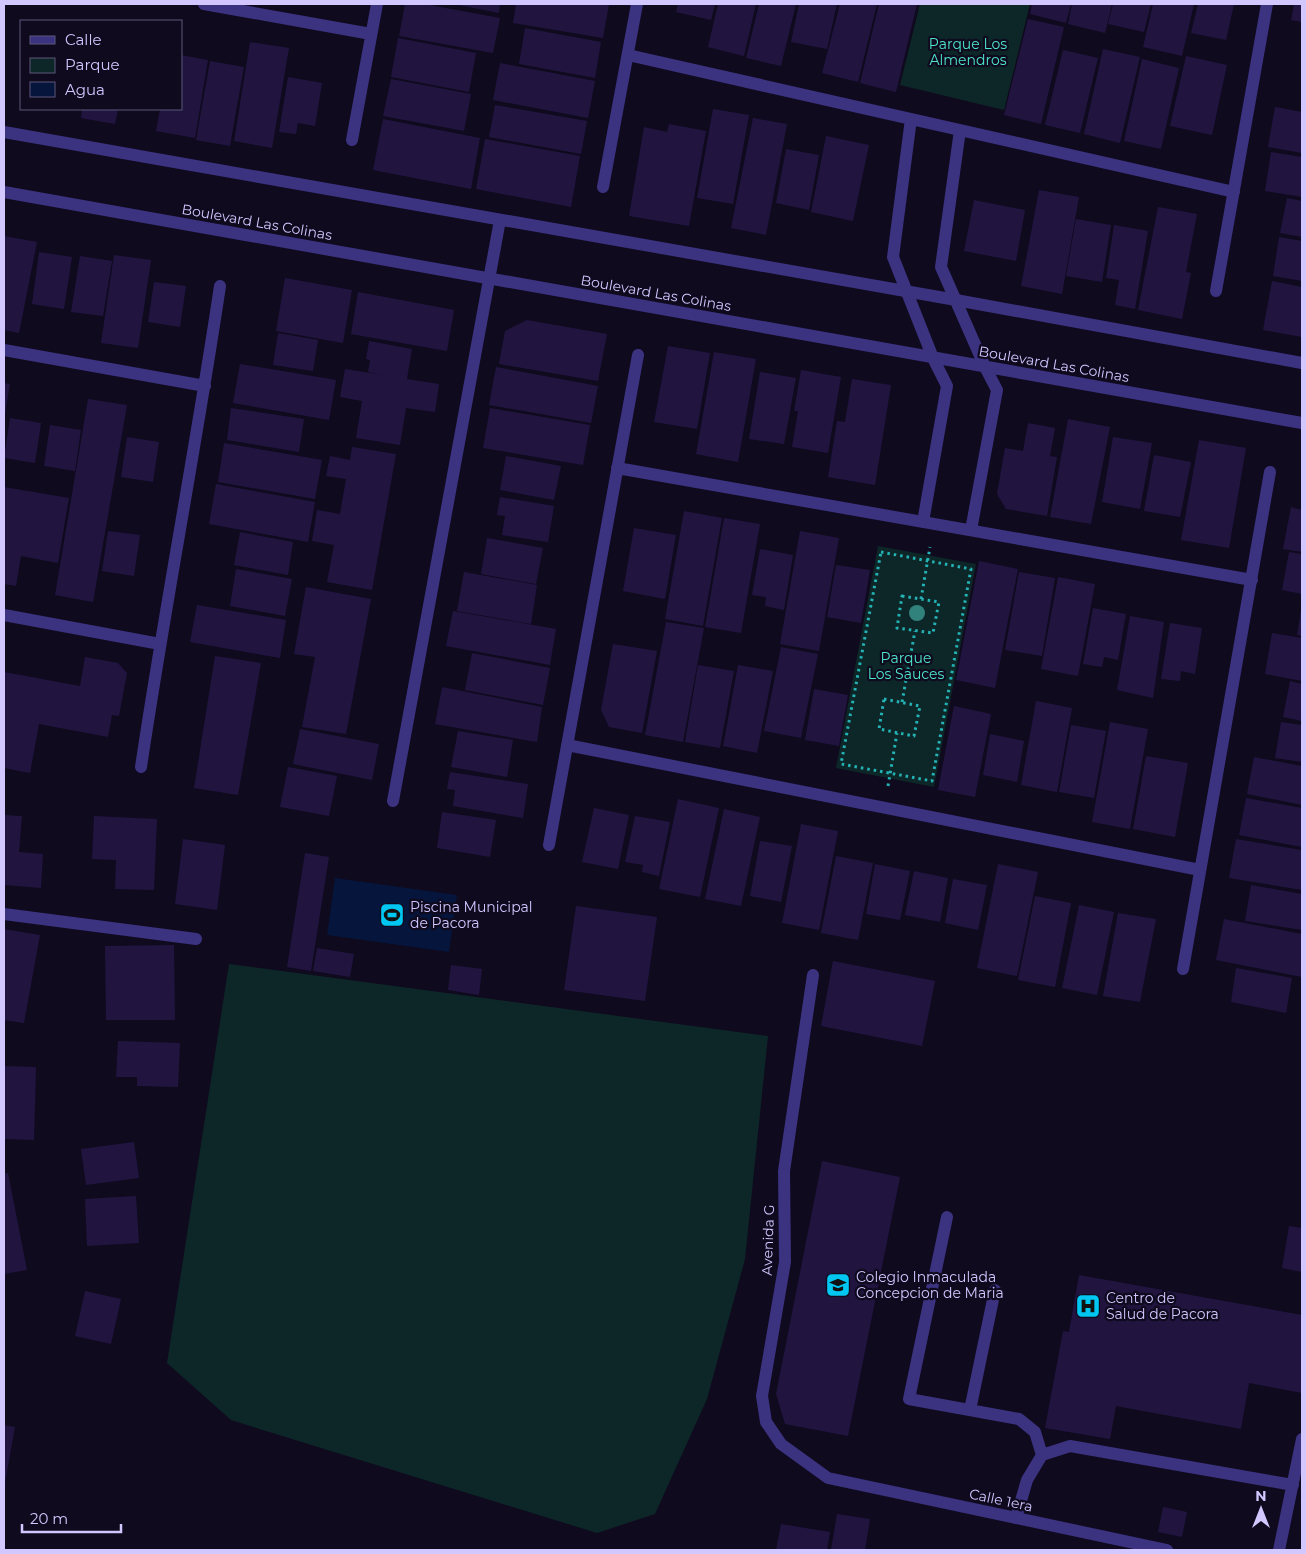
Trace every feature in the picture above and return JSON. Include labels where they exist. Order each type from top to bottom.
[{"type":"street","points":[[204,4],[371,34]]},
{"type":"street","points":[[352,140],[377,4]]},
{"type":"street","points":[[603,187],[637,4]]},
{"type":"street","points":[[1216,291],[1267,4]]},
{"type":"street","points":[[628,55],[1234,192]]},
{"type":"street","points":[[911,119],[893,257],[933,358],[947,386],[928,523]]},
{"type":"street","points":[[960,130],[941,268],[997,390],[971,530]]},
{"type":"street","points":[[4,132],[1302,363]]},
{"type":"street","name":"Boulevard Las Colinas","points":[[4,192],[1302,423]]},
{"type":"street","points":[[393,801],[500,220]]},
{"type":"street","points":[[141,766],[220,286]]},
{"type":"street","points":[[4,350],[205,386]]},
{"type":"street","points":[[549,845],[638,355]]},
{"type":"street","points":[[617,468],[1252,580]]},
{"type":"street","points":[[1183,968],[1270,472]]},
{"type":"street","points":[[4,615],[160,644]]},
{"type":"street","points":[[567,745],[1200,870]]},
{"type":"street","points":[[4,914],[196,939]]},
{"type":"street","name":"Avenida G","points":[[813,974],[784,1171],[785,1262],[762,1396],[766,1422],[781,1444],[828,1478]]},
{"type":"street","points":[[947,1217],[909,1399],[1019,1419],[1035,1432],[1042,1455]]},
{"type":"street","points":[[970,1410],[995,1290]]},
{"type":"street","points":[[1279,1550],[1302,1439]]},
{"type":"street","points":[[1016,1518],[1027,1480],[1042,1455],[1070,1446],[1293,1485]]},
{"type":"street","name":"Calle 1era","points":[[828,1478],[1167,1550]]},
{"type":"path","points":[[921,599],[927,561],[928,523]]},
{"type":"path","points":[[881,552],[927,561],[971,569],[932,781],[841,764],[881,552]]},
{"type":"path","points":[[902,596],[921,599],[938,602],[933,634],[897,628],[902,596]]},
{"type":"path","points":[[902,702],[915,631]]},
{"type":"path","points":[[884,699],[902,702],[920,706],[914,736],[879,729],[884,699]]},
{"type":"path","points":[[884,808],[889,773],[898,733]]},
{"type":"green space","name":"Parque Los Almendros","points":[[920,4],[1030,4],[1004,110],[900,85]]},
{"type":"green space","name":"Parque Los Sauces","points":[[878,546],[976,564],[934,787],[836,768]]},
{"type":"green space","points":[[229,964],[768,1036],[745,1259],[707,1399],[655,1514],[597,1533],[292,1439],[231,1420],[167,1363]]},
{"type":"water","name":"Piscina Municipal de Pacora","points":[[335,878],[457,895],[449,952],[327,935]]},
{"type":"building","points":[[405,4],[424,4],[500,18],[493,53],[399,36]]},
{"type":"building","points":[[454,4],[500,4],[499,13]]},
{"type":"building","points":[[516,4],[609,4],[603,38],[513,23]]},
{"type":"building","points":[[678,4],[715,4],[711,20],[676,12]]},
{"type":"building","points":[[718,4],[756,4],[744,56],[708,47]]},
{"type":"building","points":[[759,4],[796,4],[781,66],[746,58]]},
{"type":"building","points":[[799,4],[837,4],[827,49],[791,42]]},
{"type":"building","points":[[840,4],[877,4],[858,82],[822,73]]},
{"type":"building","points":[[879,4],[917,4],[896,92],[860,83]]},
{"type":"building","points":[[1032,4],[1071,4],[1066,23],[1030,14]]},
{"type":"building","points":[[1072,4],[1112,4],[1105,33],[1068,24]]},
{"type":"building","points":[[1113,4],[1151,4],[1144,32],[1108,24]]},
{"type":"building","points":[[1153,4],[1194,4],[1182,56],[1143,47]]},
{"type":"building","points":[[1198,4],[1234,4],[1226,40],[1191,33]]},
{"type":"building","points":[[1294,4],[1302,4],[1302,22],[1291,20]]},
{"type":"building","points":[[1028,19],[1064,27],[1041,124],[1004,115]]},
{"type":"building","points":[[525,28],[601,42],[595,78],[519,64]]},
{"type":"building","points":[[398,38],[476,53],[469,92],[391,77]]},
{"type":"building","points":[[250,42],[289,48],[272,148],[234,141]]},
{"type":"building","points":[[1103,49],[1140,57],[1120,143],[1084,134]]},
{"type":"building","points":[[1063,50],[1098,58],[1080,133],[1045,125]]},
{"type":"building","points":[[182,55],[208,60],[195,138],[156,131],[160,110],[182,110]]},
{"type":"building","points":[[1186,56],[1227,65],[1212,135],[1170,126]]},
{"type":"building","points":[[1142,59],[1179,68],[1161,149],[1124,141]]},
{"type":"building","points":[[210,61],[244,67],[230,146],[196,140]]},
{"type":"building","points":[[500,63],[595,81],[588,118],[493,100]]},
{"type":"building","points":[[288,77],[322,83],[315,126],[298,123],[296,134],[279,132]]},
{"type":"building","points":[[391,79],[471,94],[464,131],[383,116]]},
{"type":"building","points":[[495,105],[587,121],[581,154],[489,137]]},
{"type":"building","points":[[1275,107],[1302,112],[1302,153],[1268,147]]},
{"type":"building","points":[[713,109],[749,115],[733,204],[697,198]]},
{"type":"building","points":[[82,110],[118,110],[115,124],[81,118]]},
{"type":"building","points":[[753,118],[787,124],[766,235],[731,228]]},
{"type":"building","points":[[383,119],[480,138],[471,189],[373,170]]},
{"type":"building","points":[[669,124],[706,131],[689,226],[629,216],[644,127],[667,132]]},
{"type":"building","points":[[826,136],[869,145],[853,221],[811,212]]},
{"type":"building","points":[[485,139],[580,156],[571,207],[476,189]]},
{"type":"building","points":[[786,149],[819,155],[809,210],[776,203]]},
{"type":"building","points":[[1271,152],[1302,157],[1302,197],[1265,191]]},
{"type":"building","points":[[1039,190],[1079,197],[1062,294],[1021,286]]},
{"type":"building","points":[[1287,198],[1302,201],[1302,237],[1280,233]]},
{"type":"building","points":[[974,200],[1025,210],[1016,261],[964,251]]},
{"type":"building","points":[[1158,207],[1197,214],[1186,272],[1191,273],[1182,319],[1138,310]]},
{"type":"building","points":[[1076,219],[1111,225],[1102,282],[1066,276]]},
{"type":"building","points":[[1114,225],[1148,231],[1135,309],[1115,305],[1119,280],[1106,278]]},
{"type":"building","points":[[4,236],[37,242],[19,333],[4,330]]},
{"type":"building","points":[[1279,237],[1302,241],[1302,281],[1273,276]]},
{"type":"building","points":[[39,252],[72,257],[64,309],[32,304]]},
{"type":"building","points":[[114,255],[151,260],[138,348],[101,343]]},
{"type":"building","points":[[80,256],[112,261],[103,316],[71,312]]},
{"type":"building","points":[[285,278],[352,290],[343,343],[276,331]]},
{"type":"building","points":[[1272,281],[1302,287],[1302,337],[1263,330]]},
{"type":"building","points":[[154,282],[186,286],[180,327],[148,322]]},
{"type":"building","points":[[358,292],[454,310],[447,351],[351,334]]},
{"type":"building","points":[[527,320],[607,334],[598,381],[499,364],[505,331]]},
{"type":"building","points":[[278,333],[318,340],[313,371],[273,365]]},
{"type":"building","points":[[369,341],[412,349],[407,379],[439,384],[435,412],[406,408],[400,445],[356,438],[362,401],[340,397],[345,369],[383,375],[368,372],[370,360],[366,359]]},
{"type":"building","points":[[668,346],[710,353],[697,429],[654,422]]},
{"type":"building","points":[[714,352],[756,359],[738,462],[696,454]]},
{"type":"building","points":[[240,364],[336,380],[329,420],[233,403]]},
{"type":"building","points":[[496,367],[598,386],[591,423],[489,405]]},
{"type":"building","points":[[801,370],[841,377],[828,453],[792,447],[798,411],[794,411]]},
{"type":"building","points":[[760,372],[796,378],[784,444],[749,439]]},
{"type":"building","points":[[852,379],[891,385],[875,485],[828,477],[837,421],[845,422]]},
{"type":"building","points":[[4,383],[10,384],[5,414],[4,414]]},
{"type":"building","points":[[88,399],[127,405],[93,602],[55,595]]},
{"type":"building","points":[[231,408],[304,419],[299,452],[227,440]]},
{"type":"building","points":[[490,408],[590,425],[583,465],[483,448]]},
{"type":"building","points":[[10,418],[41,423],[35,463],[4,458]]},
{"type":"building","points":[[1068,419],[1110,427],[1091,524],[1050,517]]},
{"type":"building","points":[[1028,423],[1055,428],[1050,456],[1057,457],[1047,516],[1006,509],[997,494],[1005,448],[1023,451]]},
{"type":"building","points":[[50,425],[81,430],[75,471],[44,466]]},
{"type":"building","points":[[127,437],[159,442],[153,482],[121,477]]},
{"type":"building","points":[[1113,437],[1152,443],[1140,509],[1102,502]]},
{"type":"building","points":[[1199,440],[1246,448],[1229,548],[1181,540]]},
{"type":"building","points":[[224,443],[322,460],[315,499],[218,482]]},
{"type":"building","points":[[352,447],[396,454],[372,590],[327,582],[334,545],[312,541],[317,510],[340,514],[346,479],[326,476],[330,456],[350,460]]},
{"type":"building","points":[[1154,455],[1191,462],[1180,517],[1144,511]]},
{"type":"building","points":[[506,456],[561,466],[554,500],[500,490]]},
{"type":"building","points":[[216,484],[315,502],[308,542],[209,524]]},
{"type":"building","points":[[4,487],[69,498],[58,563],[21,556],[16,586],[4,584]]},
{"type":"building","points":[[500,497],[554,506],[548,542],[502,535],[505,516],[497,515]]},
{"type":"building","points":[[1291,507],[1302,510],[1302,552],[1283,549]]},
{"type":"building","points":[[684,511],[722,518],[703,626],[665,619]]},
{"type":"building","points":[[724,518],[760,524],[741,633],[705,627]]},
{"type":"building","points":[[634,528],[676,535],[665,599],[623,591]]},
{"type":"building","points":[[108,531],[140,535],[134,576],[102,571]]},
{"type":"building","points":[[800,531],[839,538],[819,651],[780,644]]},
{"type":"building","points":[[240,532],[293,542],[288,575],[234,565]]},
{"type":"building","points":[[487,538],[543,548],[536,584],[481,574]]},
{"type":"building","points":[[760,549],[793,555],[784,610],[765,606],[766,597],[752,595]]},
{"type":"building","points":[[1289,552],[1302,554],[1302,594],[1282,590]]},
{"type":"building","points":[[979,561],[1018,569],[995,688],[956,680]]},
{"type":"building","points":[[836,565],[870,570],[861,623],[827,617]]},
{"type":"building","points":[[236,569],[292,579],[285,616],[230,606]]},
{"type":"building","points":[[464,572],[537,585],[531,624],[457,611]]},
{"type":"building","points":[[1019,572],[1055,578],[1042,656],[1005,650]]},
{"type":"building","points":[[1058,577],[1095,584],[1078,676],[1041,669]]},
{"type":"building","points":[[306,587],[371,599],[346,734],[302,727],[315,657],[294,654]]},
{"type":"building","points":[[197,605],[286,620],[280,658],[190,642]]},
{"type":"building","points":[[1093,608],[1126,614],[1118,660],[1104,657],[1102,667],[1083,664]]},
{"type":"building","points":[[1302,610],[1302,636],[1297,635]]},
{"type":"building","points":[[453,611],[556,629],[550,665],[446,646]]},
{"type":"building","points":[[1130,616],[1164,622],[1153,698],[1117,690]]},
{"type":"building","points":[[666,622],[704,628],[683,742],[645,735]]},
{"type":"building","points":[[1170,623],[1202,628],[1195,674],[1181,671],[1180,681],[1161,679]]},
{"type":"building","points":[[1272,633],[1302,638],[1302,681],[1265,674]]},
{"type":"building","points":[[613,644],[657,651],[642,733],[609,727],[601,710]]},
{"type":"building","points":[[781,647],[818,654],[801,738],[764,731]]},
{"type":"building","points":[[472,653],[550,668],[543,705],[465,690]]},
{"type":"building","points":[[215,656],[261,663],[238,795],[194,788]]},
{"type":"building","points":[[85,657],[118,663],[127,673],[119,716],[112,715],[108,737],[39,724],[30,773],[4,768],[4,672],[80,686]]},
{"type":"building","points":[[698,665],[734,671],[720,748],[685,742]]},
{"type":"building","points":[[738,665],[773,671],[757,753],[723,746]]},
{"type":"building","points":[[1290,681],[1302,684],[1302,721],[1283,717]]},
{"type":"building","points":[[442,687],[542,707],[537,742],[435,724]]},
{"type":"building","points":[[814,689],[848,695],[839,746],[805,740]]},
{"type":"building","points":[[1036,701],[1072,708],[1057,792],[1021,785]]},
{"type":"building","points":[[954,706],[991,714],[975,797],[938,790]]},
{"type":"building","points":[[1110,722],[1148,729],[1130,829],[1092,822]]},
{"type":"building","points":[[1281,722],[1302,725],[1302,762],[1275,758]]},
{"type":"building","points":[[1071,725],[1106,731],[1094,798],[1059,792]]},
{"type":"building","points":[[300,729],[379,744],[372,780],[293,764]]},
{"type":"building","points":[[458,731],[513,740],[507,777],[451,767]]},
{"type":"building","points":[[990,734],[1024,741],[1017,782],[983,775]]},
{"type":"building","points":[[1146,756],[1188,763],[1175,837],[1133,829]]},
{"type":"building","points":[[1254,757],[1302,766],[1302,805],[1247,794]]},
{"type":"building","points":[[288,767],[337,776],[329,816],[280,807]]},
{"type":"building","points":[[450,772],[528,784],[523,818],[453,806],[455,790],[447,789]]},
{"type":"building","points":[[1246,798],[1302,808],[1302,847],[1239,835]]},
{"type":"building","points":[[678,799],[719,808],[700,897],[659,889]]},
{"type":"building","points":[[594,808],[629,815],[618,869],[582,862]]},
{"type":"building","points":[[724,809],[760,817],[741,906],[705,899]]},
{"type":"building","points":[[442,812],[496,820],[490,857],[437,848]]},
{"type":"building","points":[[4,815],[22,816],[19,852],[43,854],[41,888],[4,885]]},
{"type":"building","points":[[94,816],[157,819],[154,890],[115,889],[116,860],[92,859]]},
{"type":"building","points":[[635,816],[670,822],[659,876],[642,872],[643,865],[625,862]]},
{"type":"building","points":[[801,824],[838,831],[819,930],[782,923]]},
{"type":"building","points":[[183,839],[225,845],[217,910],[175,904]]},
{"type":"building","points":[[1236,839],[1302,850],[1302,890],[1229,878]]},
{"type":"building","points":[[760,841],[792,846],[781,902],[750,896]]},
{"type":"building","points":[[305,853],[329,857],[311,971],[287,967]]},
{"type":"building","points":[[836,856],[873,863],[858,940],[821,933]]},
{"type":"building","points":[[875,864],[910,871],[900,920],[866,914]]},
{"type":"building","points":[[998,864],[1038,872],[1017,976],[977,968]]},
{"type":"building","points":[[914,871],[948,878],[940,922],[905,915]]},
{"type":"building","points":[[953,879],[987,885],[978,930],[945,923]]},
{"type":"building","points":[[1251,885],[1302,894],[1302,930],[1245,921]]},
{"type":"building","points":[[1035,896],[1071,903],[1055,987],[1018,980]]},
{"type":"building","points":[[1079,905],[1114,912],[1097,995],[1062,988]]},
{"type":"building","points":[[576,906],[657,917],[645,1001],[564,990]]},
{"type":"building","points":[[1118,913],[1156,919],[1140,1002],[1103,996]]},
{"type":"building","points":[[1224,919],[1302,934],[1302,977],[1216,960]]},
{"type":"building","points":[[4,929],[40,935],[24,1023],[4,1020]]},
{"type":"building","points":[[174,945],[175,1020],[106,1020],[105,946]]},
{"type":"building","points":[[317,948],[354,954],[350,977],[313,971]]},
{"type":"building","points":[[833,961],[935,981],[922,1046],[821,1026]]},
{"type":"building","points":[[451,965],[482,969],[479,995],[448,990]]},
{"type":"building","points":[[1236,968],[1292,978],[1286,1013],[1231,1002]]},
{"type":"building","points":[[118,1041],[180,1043],[178,1087],[137,1086],[137,1077],[116,1077]]},
{"type":"building","points":[[4,1066],[36,1067],[34,1140],[4,1139]]},
{"type":"building","points":[[134,1142],[139,1178],[86,1185],[81,1149]]},
{"type":"building","name":"Colegio Inmaculada Concepcion de Maria","points":[[822,1161],[900,1177],[848,1436],[785,1424],[776,1394]]},
{"type":"building","points":[[8,1173],[27,1270],[4,1274],[4,1174]]},
{"type":"building","points":[[136,1196],[139,1243],[87,1246],[85,1199]]},
{"type":"building","points":[[1289,1226],[1302,1228],[1302,1272],[1282,1268]]},
{"type":"building","points":[[1079,1275],[1302,1315],[1302,1393],[1249,1383],[1241,1429],[1116,1406],[1110,1439],[1045,1428],[1063,1331],[1069,1332]]},
{"type":"building","points":[[85,1291],[121,1299],[111,1344],[75,1336]]},
{"type":"building","points":[[4,1425],[15,1427],[5,1483],[4,1482]]},
{"type":"building","points":[[1163,1507],[1187,1512],[1182,1537],[1158,1532]]},
{"type":"building","points":[[837,1514],[870,1519],[865,1550],[831,1550]]},
{"type":"building","points":[[781,1524],[830,1532],[827,1550],[776,1550]]},
{"type":"place","name":"Piscina Municipal de Pacora","points":[[392,915]]},
{"type":"place","name":"Colegio Inmaculada Concepcion de Maria","points":[[838,1285]]},
{"type":"place","name":"Centro de Salud de Pacora","points":[[1088,1306]]}]
